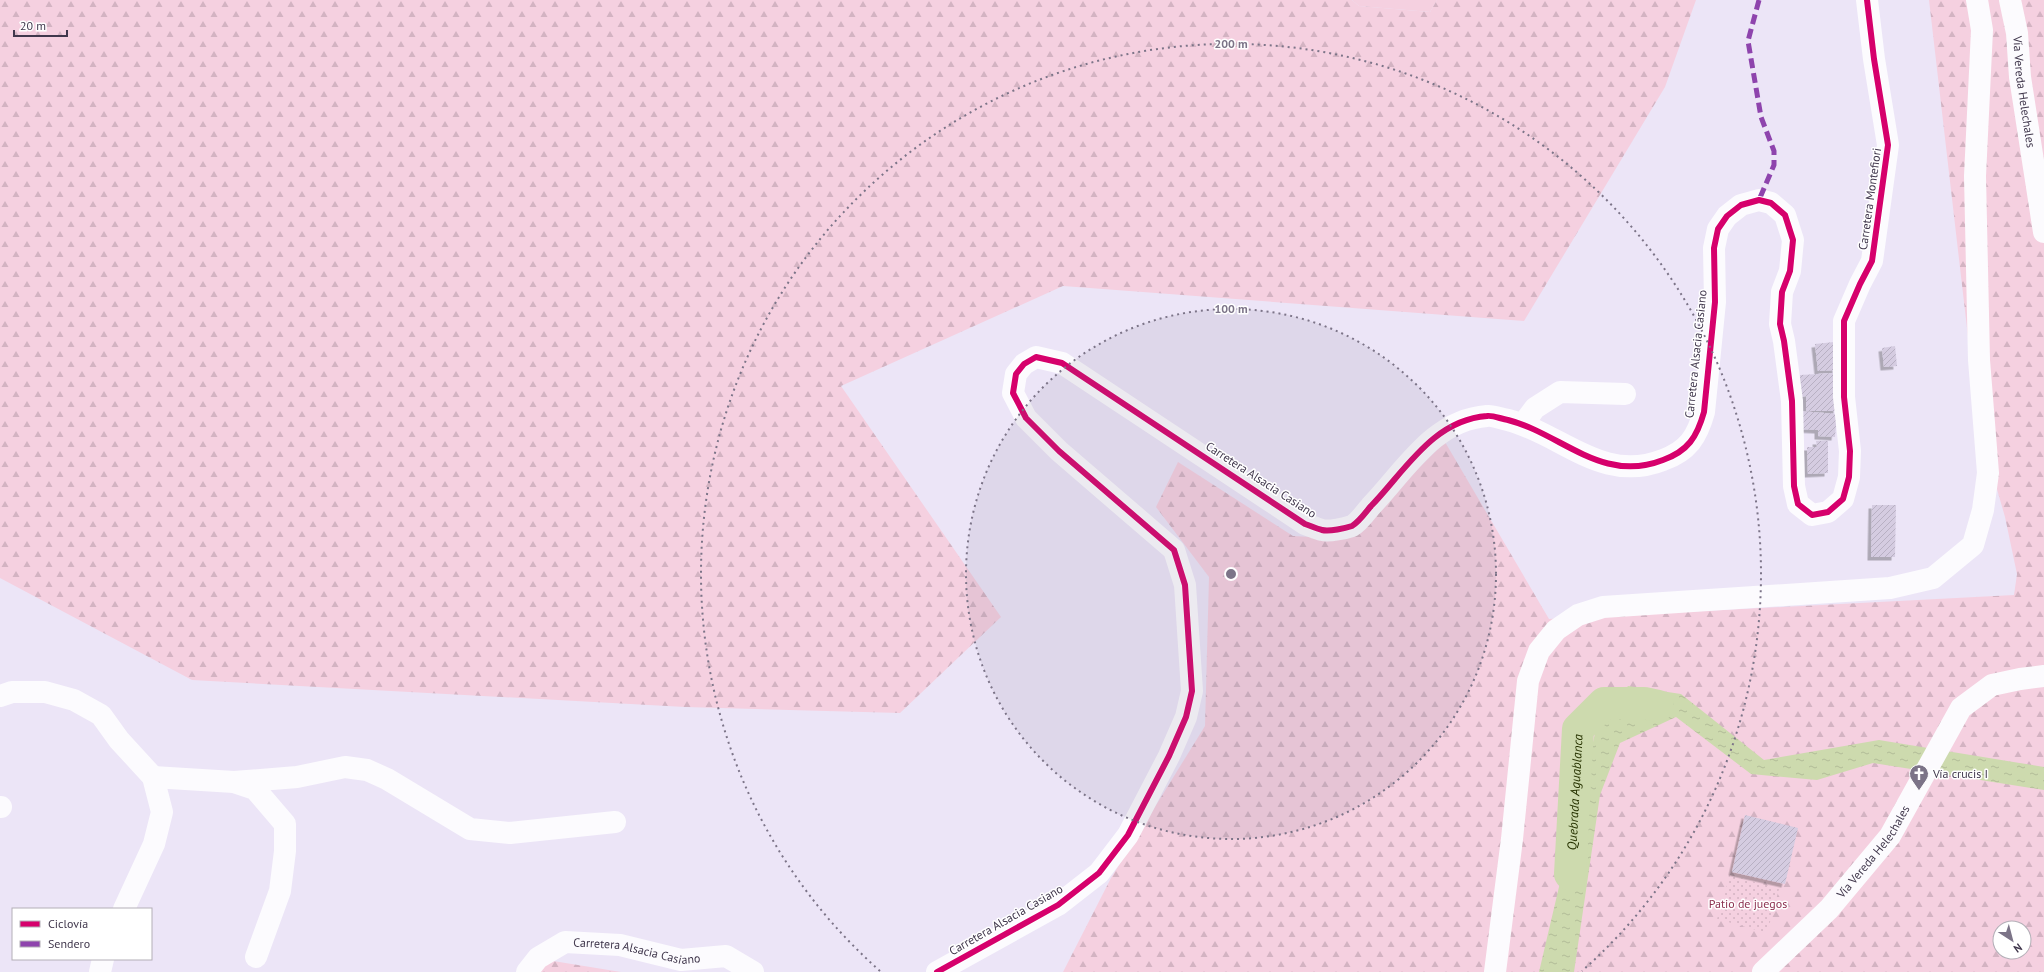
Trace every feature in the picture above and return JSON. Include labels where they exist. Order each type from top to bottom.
[{"type":"street","name":"Carretera Montefiori","points":[[1844,396],[1844,320],[1872,261],[1888,144],[1874,59],[1867,0]]},
{"type":"street","points":[[1495,972],[1512,839],[1528,681],[1539,652],[1556,630],[1578,615],[1603,607],[1890,588],[1933,578],[1973,545],[1983,510],[1988,473],[1979,360],[1975,176],[1982,30],[1977,0]]},
{"type":"street","name":"Vía Vereda Helechales","points":[[2010,0],[2018,33],[2020,76],[2044,232]]},
{"type":"street","name":"Carretera Alsacia Casiano","points":[[937,972],[1058,905],[1099,873],[1128,835],[1169,756],[1186,716],[1192,691],[1185,585],[1174,550],[1059,451],[1026,418],[1013,393],[1016,374],[1024,364],[1036,357],[1062,363],[1305,524],[1323,531],[1352,526],[1381,496],[1414,456],[1442,432],[1465,419],[1489,416],[1523,424],[1572,450],[1608,464],[1633,468],[1652,465],[1676,456],[1691,442],[1699,429],[1704,412],[1715,302],[1714,248],[1718,228],[1727,216],[1741,205],[1759,200],[1771,203],[1785,215],[1793,240],[1790,271],[1782,292],[1780,324],[1784,341],[1792,402],[1794,486],[1798,504],[1812,515],[1828,512],[1843,499],[1849,477],[1850,451],[1844,396]]},
{"type":"street","points":[[1523,424],[1535,408],[1560,392],[1625,394]]},
{"type":"street","name":"Vía Vereda Helechales","points":[[1763,972],[1829,909],[1890,836],[1961,708],[1992,685],[2044,676]]},
{"type":"street","points":[[0,696],[12,692],[45,692],[74,700],[101,715],[119,740],[153,777],[162,812],[154,844],[124,908]]},
{"type":"street","points":[[153,777],[234,782],[297,777],[344,767],[367,770],[387,779],[470,829],[510,833],[616,822]]},
{"type":"street","points":[[234,782],[255,788],[285,824],[285,851],[280,891],[256,957]]},
{"type":"street","name":"Carretera Alsacia Casiano","points":[[528,972],[538,958],[565,942],[620,945],[681,960],[726,956],[752,972]]},
{"type":"street","points":[[967,972],[988,944]]},
{"type":"street","points":[[100,972],[103,960]]},
{"type":"green space","points":[[0,0],[1352,0],[1359,6],[1430,12],[1437,0],[1696,0],[1665,87],[1524,321],[1063,286],[841,386],[1001,617],[900,713],[685,707],[192,680],[0,578]]},
{"type":"green space","points":[[1352,0],[1437,0],[1430,12],[1359,6]]},
{"type":"green space","points":[[1929,0],[2044,0],[2044,972],[1063,972],[1111,878],[1205,726],[1209,577],[1156,507],[1178,462],[1293,536],[1347,539],[1445,442],[1549,619],[2014,595],[2017,574],[2005,517],[1978,423]]},
{"type":"green space","name":"Patio de juegos","points":[[1730,875],[1779,889],[1767,933],[1717,919]]},
{"type":"green space","points":[[547,960],[621,972],[530,972]]},
{"type":"water","points":[[1628,686],[1681,694],[1764,760],[1879,740],[2044,767],[2044,790],[1873,763],[1817,780],[1751,774],[1676,717],[1620,743],[1600,795],[1574,972],[1539,972],[1597,725]]},
{"type":"building","points":[[1834,342],[1836,370],[1818,371],[1815,344]]},
{"type":"building","points":[[1895,346],[1897,366],[1884,367],[1882,348]]},
{"type":"building","points":[[1836,373],[1837,411],[1806,411],[1806,396],[1801,397],[1800,375]]},
{"type":"building","points":[[1799,411],[1837,414],[1835,437],[1818,436],[1818,430],[1798,429]]},
{"type":"building","points":[[1816,441],[1828,441],[1828,473],[1808,474],[1807,447],[1817,447]]},
{"type":"building","points":[[1872,505],[1896,505],[1895,557],[1871,557]]},
{"type":"building","points":[[1745,815],[1798,828],[1785,884],[1732,872]]},
{"type":"waterway","name":"Quebrada Aguablanca","points":[[1570,874],[1578,729],[1604,703],[1644,703],[1658,706]]},
{"type":"marked path","points":[[1759,0],[1748,41],[1761,117],[1774,151],[1774,165],[1759,200]]},
{"type":"cycle path","points":[[937,972],[1058,905],[1099,873],[1128,835],[1169,756],[1186,717],[1192,691],[1185,585],[1174,550],[1059,451],[1026,418],[1013,393],[1016,374],[1024,364],[1036,357],[1062,363],[1305,524],[1322,530],[1337,530],[1355,524],[1422,449],[1451,427],[1468,420],[1489,416],[1508,420],[1528,427],[1601,462],[1621,466],[1641,466],[1672,456],[1685,447],[1695,436],[1704,412],[1715,302],[1714,248],[1718,229],[1727,216],[1741,205],[1759,200],[1771,203],[1785,215],[1793,240],[1790,271],[1782,292],[1780,324],[1784,341],[1792,401],[1794,486],[1798,504],[1812,515],[1828,512],[1843,499],[1849,477],[1850,451],[1844,397],[1844,321],[1872,261],[1888,145],[1874,59],[1867,0]]},
{"type":"place","name":"Vía crucis I","points":[[1919,791]]}]
